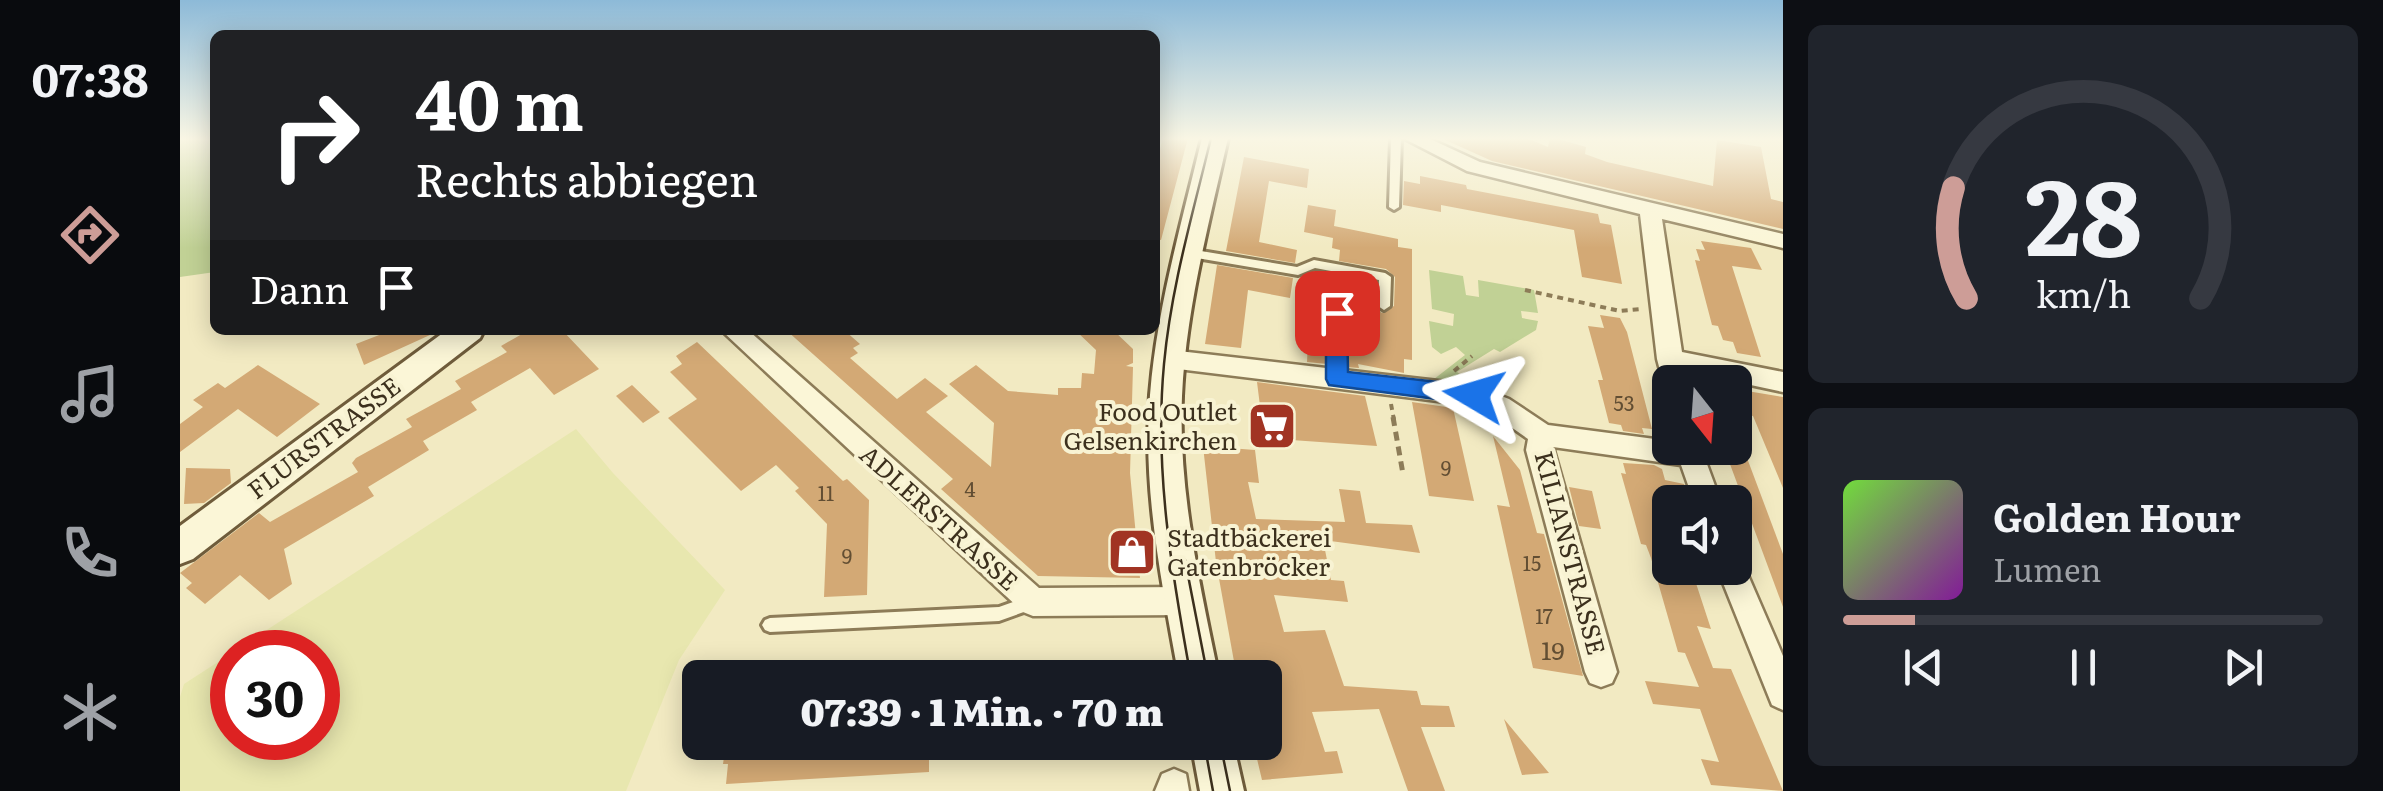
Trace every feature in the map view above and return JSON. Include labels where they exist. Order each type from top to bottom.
[{"type":"main road","points":[[1196,660],[1167,475],[1170,359],[1207,175]]},
{"type":"main road","name":"FLURSTRASSE","points":[[180,547],[462,335]]},
{"type":"main road","points":[[1216,760],[1222,791]]},
{"type":"street","points":[[1506,175],[1783,241]]},
{"type":"street","points":[[1650,210],[1671,365]]},
{"type":"street","name":"ADLERSTRASSE","points":[[739,335],[1033,602],[1185,600]]},
{"type":"street","name":"KILIANSTRASSE","points":[[1170,359],[1474,395],[1500,406],[1542,435],[1652,447]]},
{"type":"street","points":[[1752,379],[1783,382]]},
{"type":"street","name":"KILIANSTRASSE","points":[[1542,435],[1538,450],[1601,672]]},
{"type":"street","points":[[1740,585],[1770,638],[1783,694]]},
{"type":"lane","points":[[1394,207],[1395,175]]},
{"type":"lane","points":[[1190,253],[1298,270],[1314,264],[1385,277],[1384,306]]},
{"type":"lane","points":[[1337,313],[1337,379]]},
{"type":"lane","points":[[770,625],[999,614],[1033,602]]},
{"type":"path","points":[[1525,290],[1620,311],[1662,308]]},
{"type":"path","points":[[1388,385],[1404,474]]},
{"type":"green space","points":[[180,175],[210,175],[210,273],[180,277]]},
{"type":"green space","points":[[1429,270],[1463,276],[1466,295],[1479,297],[1478,280],[1534,290],[1538,313],[1521,311],[1522,318],[1538,321],[1536,330],[1457,372],[1469,381],[1462,387],[1429,383],[1465,355],[1456,347],[1441,354],[1432,347],[1429,321],[1453,326],[1454,314],[1432,309]]},
{"type":"green space","points":[[576,429],[725,590],[679,660],[626,791],[180,791],[180,697],[184,684],[210,667],[210,760],[340,760],[340,630],[267,630]]},
{"type":"building","points":[[1160,175],[1178,175],[1161,240]]},
{"type":"building","points":[[1241,175],[1308,175],[1307,188],[1269,181],[1259,242],[1297,250],[1295,263],[1226,251]]},
{"type":"building","points":[[1552,175],[1664,175],[1713,186],[1714,175],[1766,175],[1771,199],[1783,202],[1783,229]]},
{"type":"building","points":[[1420,176],[1598,214],[1600,223],[1611,225],[1622,284],[1582,277],[1574,230],[1441,205],[1441,212],[1403,205],[1404,181],[1420,184]]},
{"type":"building","points":[[1308,205],[1336,210],[1334,226],[1398,239],[1398,247],[1412,249],[1412,360],[1404,359],[1404,373],[1358,364],[1359,368],[1347,367],[1347,313],[1337,306],[1338,276],[1375,283],[1374,306],[1382,313],[1394,306],[1395,277],[1386,269],[1339,261],[1340,250],[1332,248],[1333,238],[1304,232]]},
{"type":"building","points":[[1701,241],[1751,248],[1762,270],[1732,266],[1761,357],[1737,353],[1733,342],[1723,340],[1718,326],[1712,325],[1695,260],[1700,261],[1696,249],[1705,250]]},
{"type":"building","points":[[1217,265],[1293,278],[1290,298],[1248,290],[1241,348],[1205,344]]},
{"type":"building","points":[[1310,302],[1334,307],[1327,313],[1327,364],[1307,362]]},
{"type":"building","points":[[1600,315],[1620,318],[1627,332],[1652,429],[1642,428],[1644,434],[1623,431],[1621,425],[1609,423],[1598,380],[1603,380],[1588,326],[1604,328]]},
{"type":"building","points":[[379,335],[430,335],[364,365],[356,344]]},
{"type":"building","points":[[520,335],[567,335],[599,369],[554,395],[530,368],[471,402],[477,410],[423,441],[429,450],[368,487],[374,496],[284,549],[292,584],[269,600],[240,575],[205,604],[186,588],[192,583],[180,573],[259,513],[270,522],[358,472],[352,463],[356,458],[412,427],[406,419],[461,389],[455,381],[507,352],[501,346]]},
{"type":"building","points":[[792,335],[850,335],[860,344],[853,348],[858,353],[850,358],[897,399],[925,378],[948,396],[926,412],[991,467],[994,423],[949,384],[976,365],[1008,391],[1058,395],[1058,388],[1081,388],[1082,373],[1094,374],[1096,350],[1080,335],[1118,335],[1133,349],[1133,363],[1126,366],[1133,367],[1130,473],[1140,578],[1038,576],[941,489],[953,479]]},
{"type":"building","points":[[697,342],[843,481],[847,479],[869,500],[867,595],[824,597],[827,524],[776,465],[741,491],[668,418],[697,399],[670,372],[682,364],[676,356]]},
{"type":"building","points":[[258,365],[320,404],[277,437],[238,409],[180,452],[180,424],[203,407],[193,400],[218,383],[225,388]]},
{"type":"building","points":[[1257,382],[1365,396],[1377,446],[1264,438]]},
{"type":"building","points":[[632,385],[660,412],[643,423],[616,396]]},
{"type":"building","points":[[1752,392],[1783,397],[1783,488],[1753,416]]},
{"type":"building","points":[[1412,402],[1453,408],[1474,501],[1429,496]]},
{"type":"building","points":[[1493,436],[1520,470],[1537,533],[1544,534],[1583,676],[1533,668],[1497,505],[1510,507]]},
{"type":"building","points":[[1203,446],[1255,450],[1259,483],[1248,482],[1256,519],[1345,522],[1339,489],[1360,491],[1366,523],[1412,525],[1420,553],[1323,540],[1331,580],[1344,581],[1348,602],[1274,595],[1284,632],[1325,630],[1344,686],[1417,691],[1421,705],[1449,706],[1455,727],[1421,727],[1445,791],[1408,791],[1379,709],[1312,712],[1325,752],[1337,751],[1343,773],[1262,780],[1257,760],[1282,760],[1282,660],[1234,660],[1216,562]]},
{"type":"building","points":[[1623,463],[1654,465],[1662,469],[1665,480],[1684,485],[1652,485],[1652,561],[1646,545],[1641,544],[1621,473],[1626,474]]},
{"type":"building","points":[[1730,465],[1750,465],[1783,554],[1783,607],[1752,523],[1752,485],[1738,485]]},
{"type":"building","points":[[186,468],[230,469],[231,483],[204,503],[184,504]]},
{"type":"building","points":[[1569,487],[1592,491],[1601,529],[1579,526]]},
{"type":"building","points":[[1659,585],[1697,585],[1711,629],[1697,626],[1713,668],[1731,669],[1783,791],[1711,785],[1701,759],[1719,762],[1700,709],[1653,704],[1645,681],[1699,687],[1685,653],[1678,652]]},
{"type":"building","points":[[1504,719],[1549,773],[1522,775]]},
{"type":"building","points":[[724,760],[929,760],[929,772],[726,784],[728,764],[723,764]]},
{"type":"tram line","points":[[1188,660],[1163,483],[1162,404],[1172,307],[1202,175]]},
{"type":"tram line","points":[[1185,560],[1204,660]]},
{"type":"tram line","points":[[1207,760],[1213,791]]},
{"type":"tram line","points":[[1224,760],[1230,791]]},
{"type":"place","name":"Food Outlet Gelsenkirchen","points":[[1272,426]]},
{"type":"place","name":"Stadtbäckerei Gatenbröcker","points":[[1132,552]]},
{"type":"route","points":[[1337,313],[1337,379],[1474,395]]}]
